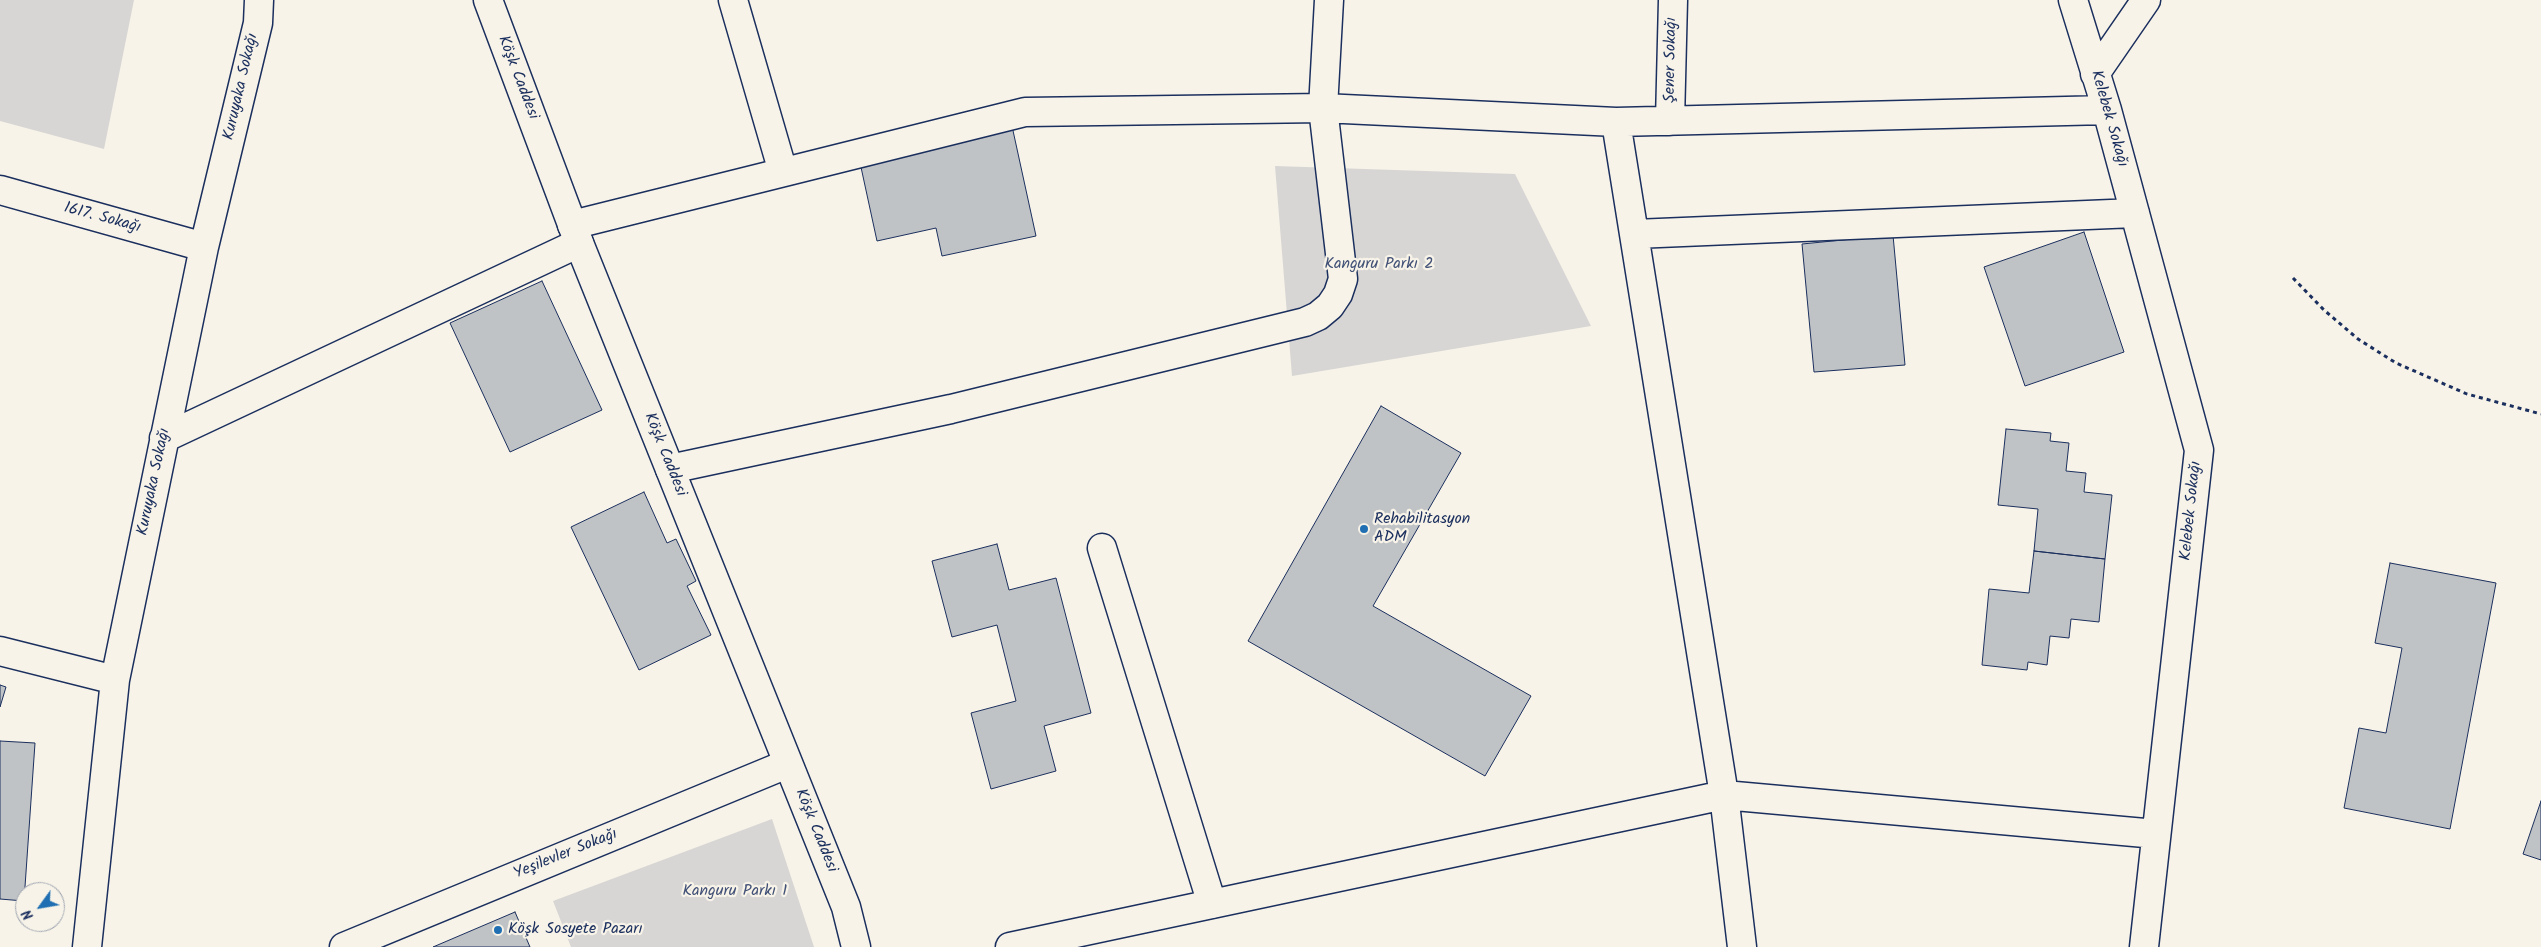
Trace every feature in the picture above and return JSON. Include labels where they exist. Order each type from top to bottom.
[{"type":"street","name":"Köşk Caddesi","points":[[488,0],[576,234],[787,764],[846,907]]},
{"type":"street","points":[[733,0],[783,172]]},
{"type":"street","points":[[670,469],[951,409],[1305,322],[1318,316],[1330,306],[1338,294],[1343,279],[1324,108],[1329,0]]},
{"type":"street","name":"Şener Sokağı","points":[[1670,120],[1673,0]]},
{"type":"street","name":"Kelebek Sokağı","points":[[2074,0],[2135,213],[2199,450],[2144,947]]},
{"type":"street","points":[[2095,74],[2146,0]]},
{"type":"street","name":"Kuruyaka Sokağı","points":[[87,947],[115,680],[204,247],[262,8]]},
{"type":"street","points":[[164,438],[576,234],[783,172],[1025,112],[1324,108],[1616,122],[2106,110]]},
{"type":"street","points":[[1616,122],[1724,795],[1742,947]]},
{"type":"street","name":"1617. Sokağı","points":[[0,190],[204,247]]},
{"type":"street","points":[[1635,234],[2135,213]]},
{"type":"street","points":[[1102,548],[1212,904]]},
{"type":"street","points":[[0,651],[115,680]]},
{"type":"street","name":"Yeşilevler Sokağı","points":[[344,947],[787,764]]},
{"type":"street","points":[[1010,947],[1724,795],[2156,834]]},
{"type":"street","points":[[846,907],[856,947]]},
{"type":"street","points":[[846,907],[871,947]]},
{"type":"path","points":[[2293,278],[2351,334],[2396,363],[2467,394],[2541,414]]},
{"type":"green space","points":[[0,0],[134,0],[104,149],[0,121]]},
{"type":"green space","name":"Kanguru Parkı 2","points":[[1275,166],[1515,174],[1591,326],[1292,376]]},
{"type":"green space","name":"Kanguru Parkı 1","points":[[772,819],[814,947],[571,947],[553,901]]},
{"type":"building","points":[[1012,126],[1036,236],[942,256],[936,228],[877,241],[859,158]]},
{"type":"building","points":[[2084,232],[2124,352],[2025,386],[1984,267]]},
{"type":"building","points":[[1893,235],[1905,365],[1814,372],[1802,244]]},
{"type":"building","points":[[542,281],[602,410],[510,452],[450,323]]},
{"type":"building","name":"Rehabilitasyon ADM","points":[[1381,406],[1461,453],[1373,606],[1531,696],[1485,776],[1248,641]]},
{"type":"building","points":[[2006,429],[2051,433],[2050,441],[2069,443],[2066,471],[2086,473],[2084,492],[2112,495],[2105,559],[2034,551],[2038,509],[1998,505]]},
{"type":"building","points":[[644,492],[667,543],[676,539],[696,581],[687,586],[711,635],[639,670],[571,527]]},
{"type":"building","points":[[997,544],[1009,590],[1056,578],[1091,713],[1044,726],[1056,771],[991,789],[971,713],[1016,701],[997,625],[952,637],[932,561]]},
{"type":"building","points":[[2034,551],[2105,559],[2099,622],[2071,619],[2069,638],[2050,636],[2047,665],[2028,662],[2027,670],[1982,665],[1989,589],[2029,593]]},
{"type":"building","points":[[2390,563],[2496,583],[2450,829],[2344,808],[2359,728],[2386,733],[2402,648],[2375,643]]},
{"type":"building","points":[[0,685],[6,687],[0,707]]},
{"type":"building","points":[[0,741],[35,743],[25,882],[15,882],[15,900],[0,899]]},
{"type":"building","points":[[2541,801],[2541,860],[2523,854]]},
{"type":"building","name":"Köşk Sosyete Pazarı","points":[[515,912],[530,947],[433,947]]},
{"type":"place","name":"Rehabilitasyon ADM","points":[[1364,529]]},
{"type":"place","name":"Köşk Sosyete Pazarı","points":[[498,930]]}]
